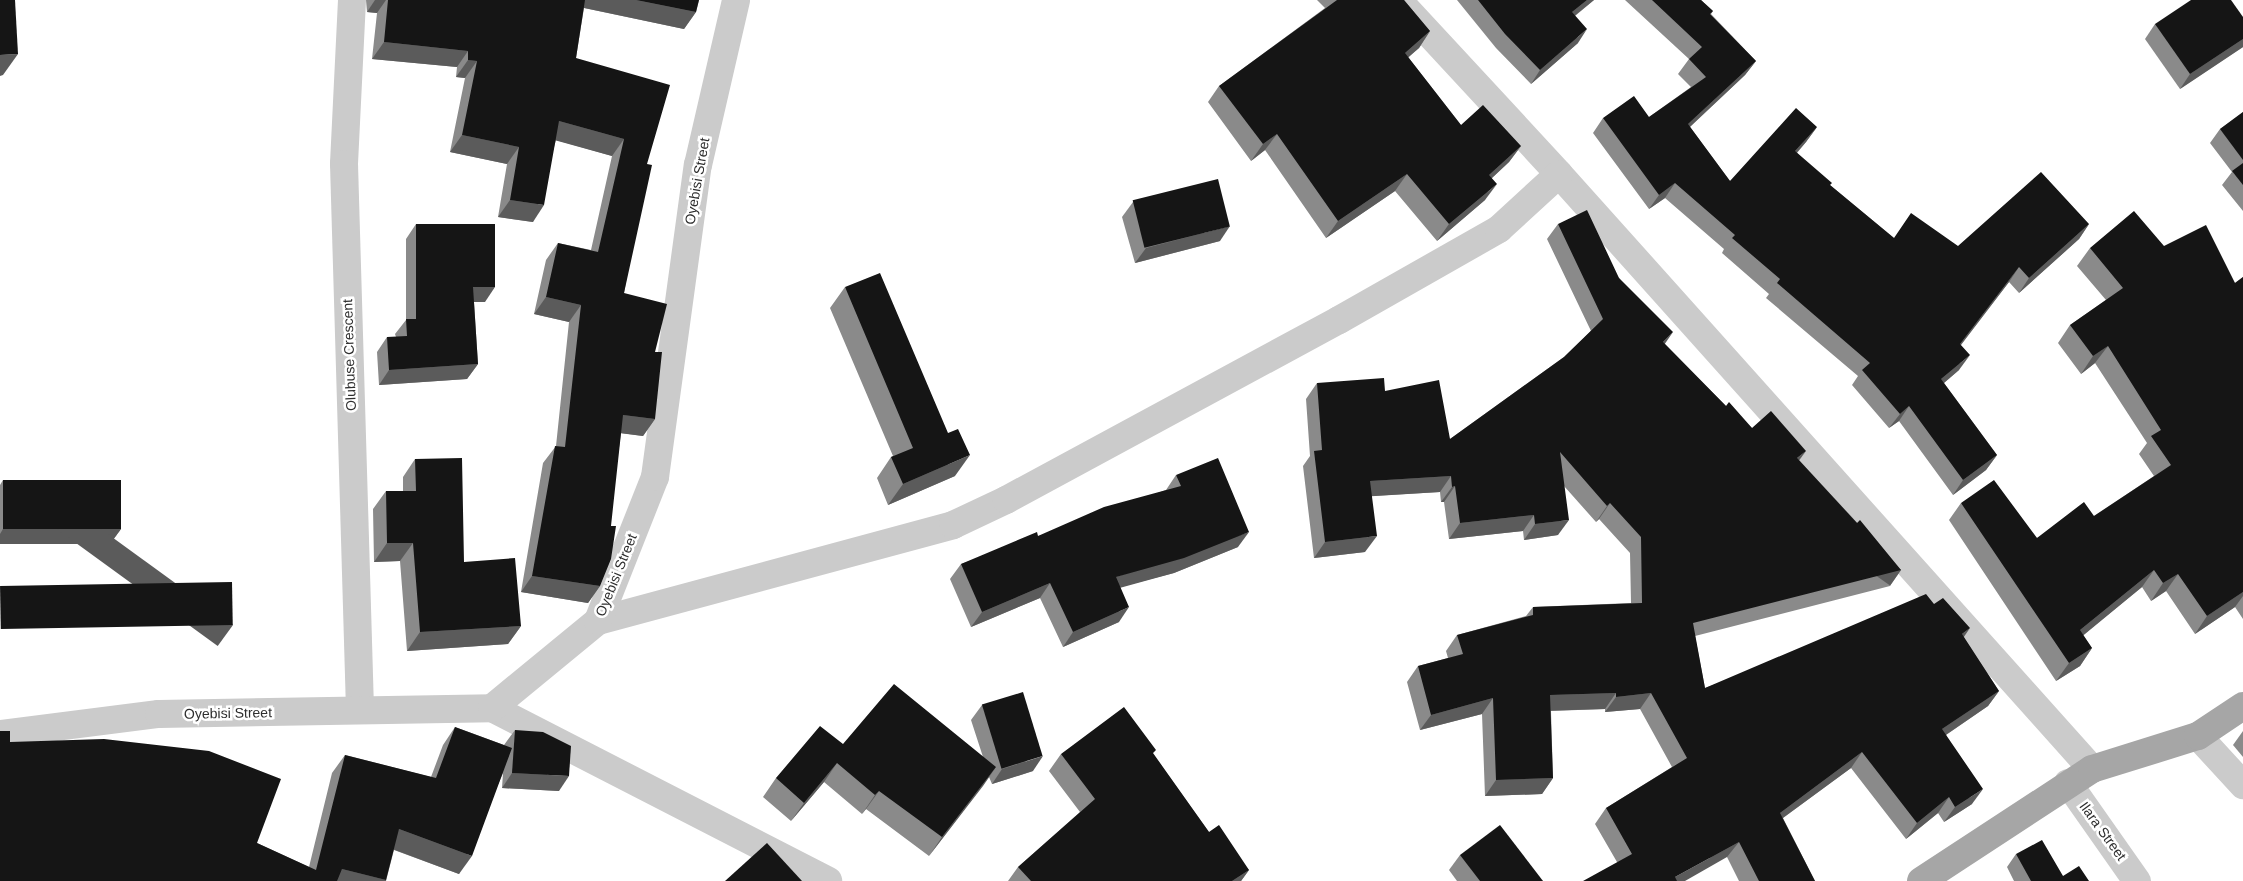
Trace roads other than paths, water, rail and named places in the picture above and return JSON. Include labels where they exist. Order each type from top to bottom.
[{"type":"main road","points":[[1922,881],[2068,783],[2092,769],[2198,736],[2243,706]]},
{"type":"street","name":"Olubuse Crescent","points":[[352,0],[344,164],[360,710]]},
{"type":"street","name":"Oyebisi Street","points":[[0,734],[159,714],[492,708],[598,621],[655,476],[698,165],[736,0]]},
{"type":"street","points":[[1398,0],[1559,174],[2092,769]]},
{"type":"street","points":[[598,621],[953,524],[980,512],[1339,320],[1499,228],[1559,174]]},
{"type":"street","points":[[492,708],[828,881]]},
{"type":"street","points":[[2198,736],[2243,786]]},
{"type":"street","name":"Ilara Street","points":[[2068,783],[2137,881]]}]
